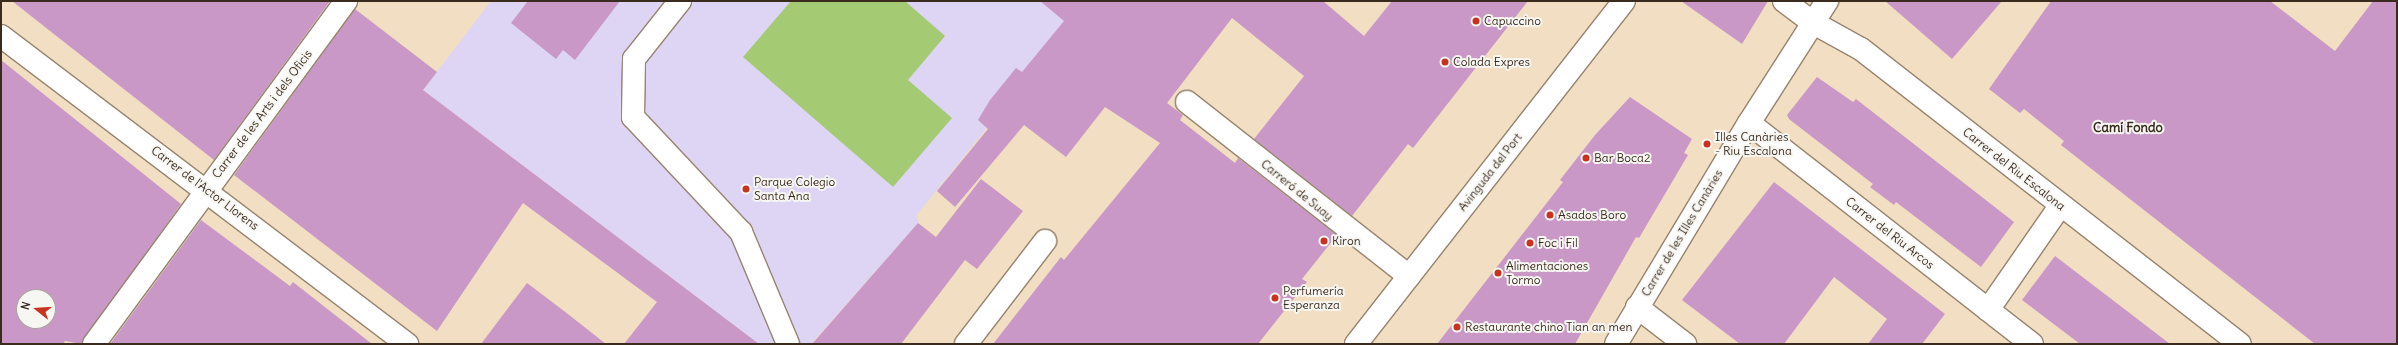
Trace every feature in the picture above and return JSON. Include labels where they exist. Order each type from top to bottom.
[{"type":"street","name":"Carrer de les Arts i dels Oficis","points":[[94,344],[206,188],[346,1]]},
{"type":"street","points":[[680,1],[634,59],[633,117],[741,232],[788,344]]},
{"type":"street","name":"Avinguda del Port","points":[[1356,344],[1624,1]]},
{"type":"street","name":"Carrer del Riu Escalona","points":[[1784,1],[1812,22],[1861,49],[2060,206],[2240,344]]},
{"type":"street","name":"Carrer de les Illes Canàries","points":[[1616,344],[1748,123],[1827,1]]},
{"type":"street","name":"Carrer de l'Actor Llorens","points":[[1,36],[206,188],[407,344]]},
{"type":"street","name":"Carreró de Suay","points":[[1187,102],[1409,276]]},
{"type":"street","name":"Carrer del Riu Arcos","points":[[1748,123],[2032,344]]},
{"type":"street","points":[[1988,310],[2060,206]]},
{"type":"street","points":[[966,344],[1045,241]]},
{"type":"street","points":[[1637,307],[1685,344]]},
{"type":"shaded area","name":"Parque Colegio Santa Ana","points":[[491,1],[1089,1],[916,216],[919,222],[811,344],[759,344],[423,90]]},
{"type":"green space","points":[[791,1],[905,1],[945,36],[908,80],[952,118],[893,187],[743,57]]},
{"type":"building","points":[[12,1],[330,1],[214,160]]},
{"type":"building","points":[[528,1],[620,1],[575,60],[563,50],[556,59],[511,23]]},
{"type":"building","points":[[1040,1],[1323,1],[1364,36],[1392,1],[1528,1],[1413,148],[1408,144],[1352,216],[1254,139],[1304,76],[1232,18],[1167,103],[1183,115],[1180,120],[1235,163],[1238,158],[1337,235],[1302,279],[1307,282],[1258,344],[993,344],[1061,257],[1064,260],[1160,143],[1105,107],[1066,157],[1024,125],[955,207],[937,191],[988,129],[978,120],[990,100],[1016,68],[1022,72],[1064,21]]},
{"type":"building","points":[[1681,1],[1768,1],[1742,44]]},
{"type":"building","points":[[1885,1],[2002,1],[1952,59]]},
{"type":"building","points":[[2051,1],[2270,1],[2335,51],[2373,1],[2397,1],[2397,344],[2315,344],[2061,145],[2064,141],[2024,109],[2020,113],[1989,89]]},
{"type":"building","points":[[355,9],[437,72],[423,90],[759,344],[624,344],[657,302],[523,203],[437,331],[234,175]]},
{"type":"building","points":[[1,60],[181,204],[82,344],[65,341],[63,344],[1,344]]},
{"type":"building","points":[[1817,77],[1853,102],[1856,99],[2014,222],[1981,267],[1896,202],[1894,205],[1870,187],[1873,184],[1789,119],[1787,115]]},
{"type":"building","points":[[1630,97],[1692,139],[1684,153],[1688,155],[1639,238],[1636,237],[1575,344],[1437,344],[1563,182],[1560,180],[1595,135]]},
{"type":"building","points":[[981,179],[1023,211],[977,269],[965,260],[901,344],[812,344],[918,223],[936,237]]},
{"type":"building","points":[[1774,182],[1945,314],[1922,344],[1868,344],[1887,319],[1834,277],[1784,344],[1740,344],[1682,300]]},
{"type":"building","points":[[201,220],[290,286],[293,282],[372,344],[110,344]]},
{"type":"building","points":[[2055,256],[2170,344],[2080,344],[2022,300]]},
{"type":"building","points":[[527,283],[564,311],[606,344],[481,344]]},
{"type":"place","name":"Capuccino","points":[[1476,21]]},
{"type":"place","name":"Colada Expres","points":[[1445,62]]},
{"type":"place","name":"Illes Canàries - Riu Escalona","points":[[1707,144]]},
{"type":"place","name":"Bar Boca2","points":[[1586,158]]},
{"type":"place","name":"Parque Colegio Santa Ana","points":[[746,189]]},
{"type":"place","name":"Asados Boro","points":[[1550,215]]},
{"type":"place","name":"Kìron","points":[[1324,241]]},
{"type":"place","name":"Foc i Fil","points":[[1530,243]]},
{"type":"place","name":"Alimentaciones Tormo","points":[[1498,273]]},
{"type":"place","name":"Perfumería Esperanza","points":[[1275,298]]},
{"type":"place","name":"Restaurante chino Tian an men","points":[[1457,327]]},
{"type":"district","name":"Camí Fondo","points":[[2128,128]]}]
